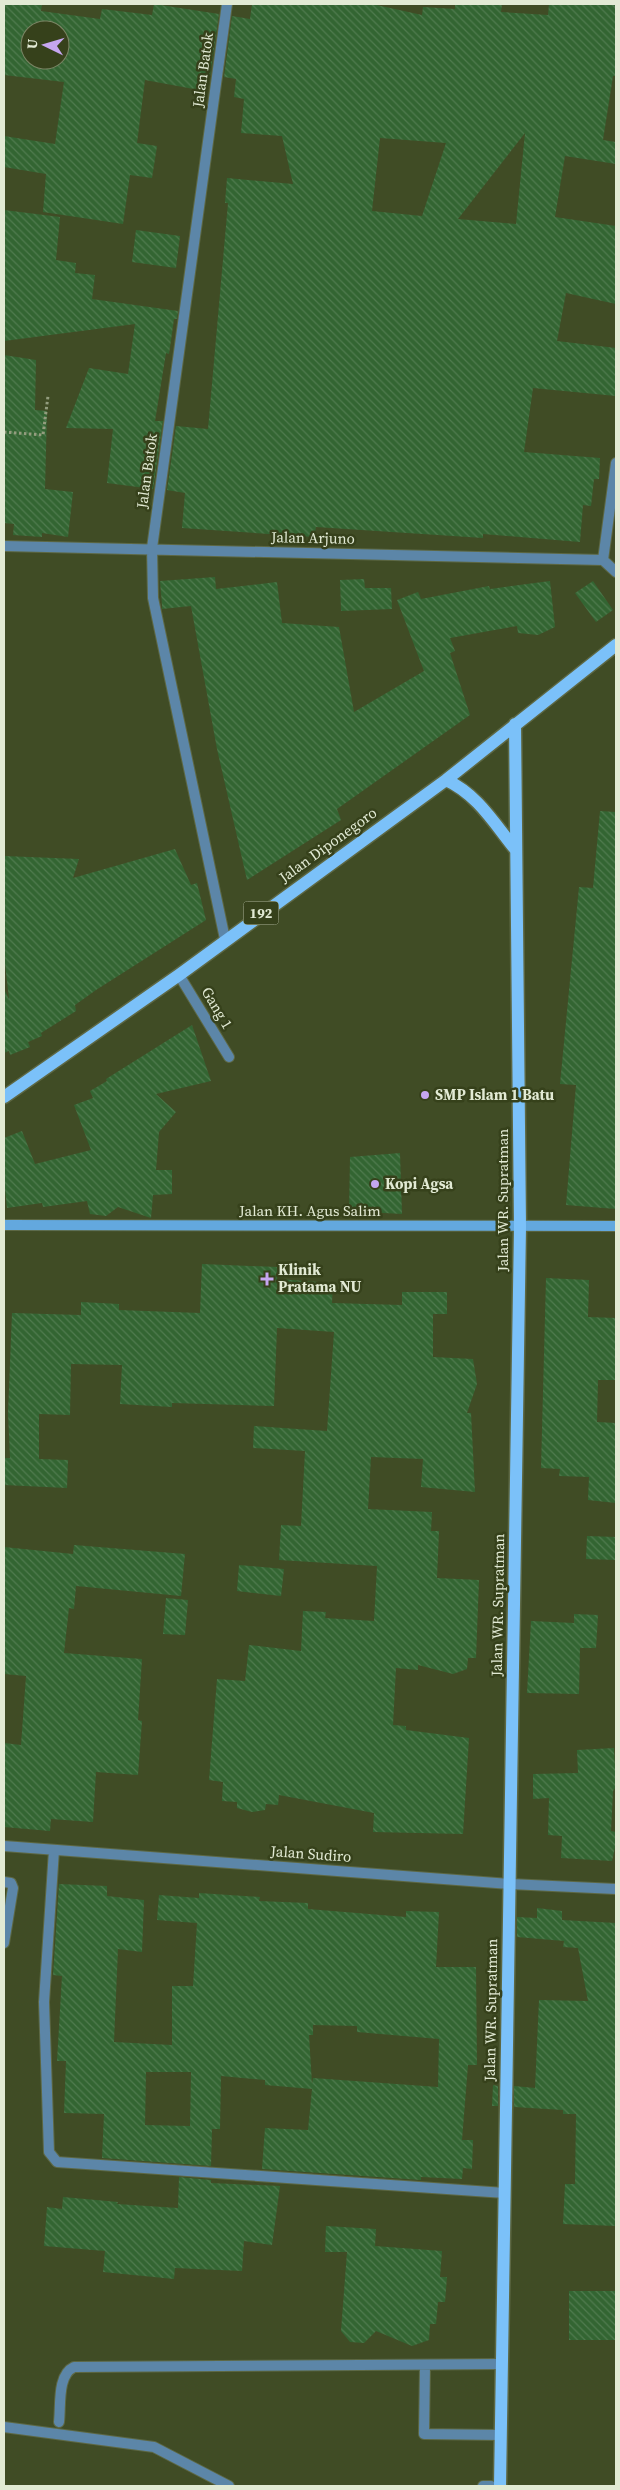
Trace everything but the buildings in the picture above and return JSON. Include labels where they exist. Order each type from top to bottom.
[{"type":"main road","name":"Jalan Diponegoro","points":[[4,1097],[179,975],[225,939],[446,780],[616,645]]},
{"type":"main road","name":"Jalan WR. Supratman","points":[[500,2486],[520,1227],[515,724]]},
{"type":"main road","points":[[446,780],[462,787],[482,806],[515,849]]},
{"type":"street","name":"Jalan Batok","points":[[225,939],[153,598],[152,548],[227,4]]},
{"type":"street","points":[[616,463],[603,560],[616,572]]},
{"type":"street","name":"Jalan Arjuno","points":[[4,546],[603,560]]},
{"type":"street","name":"Gang 1","points":[[179,975],[229,1057]]},
{"type":"street","name":"Jalan KH. Agus Salim","points":[[4,1224],[616,1226]]},
{"type":"street","name":"Jalan Sudiro","points":[[4,1846],[510,1884],[616,1889]]},
{"type":"street","points":[[54,1850],[44,2002],[49,2152],[57,2162],[504,2193]]},
{"type":"street","points":[[4,1882],[11,1884],[13,1888],[4,1943]]},
{"type":"street","points":[[60,2422],[63,2377],[67,2370],[74,2367],[502,2364]]},
{"type":"street","points":[[425,2365],[424,2434],[501,2435]]},
{"type":"street","points":[[4,2427],[154,2447],[230,2486]]},
{"type":"street","points":[[484,2486],[491,2486]]},
{"type":"path","points":[[4,432],[43,435],[48,396]]},
{"type":"place","name":"SMP Islam 1 Batu","points":[[425,1095]]},
{"type":"place","name":"Kopi Agsa","points":[[375,1184]]},
{"type":"place","name":"Klinik Pratama NU","points":[[267,1279]]}]
